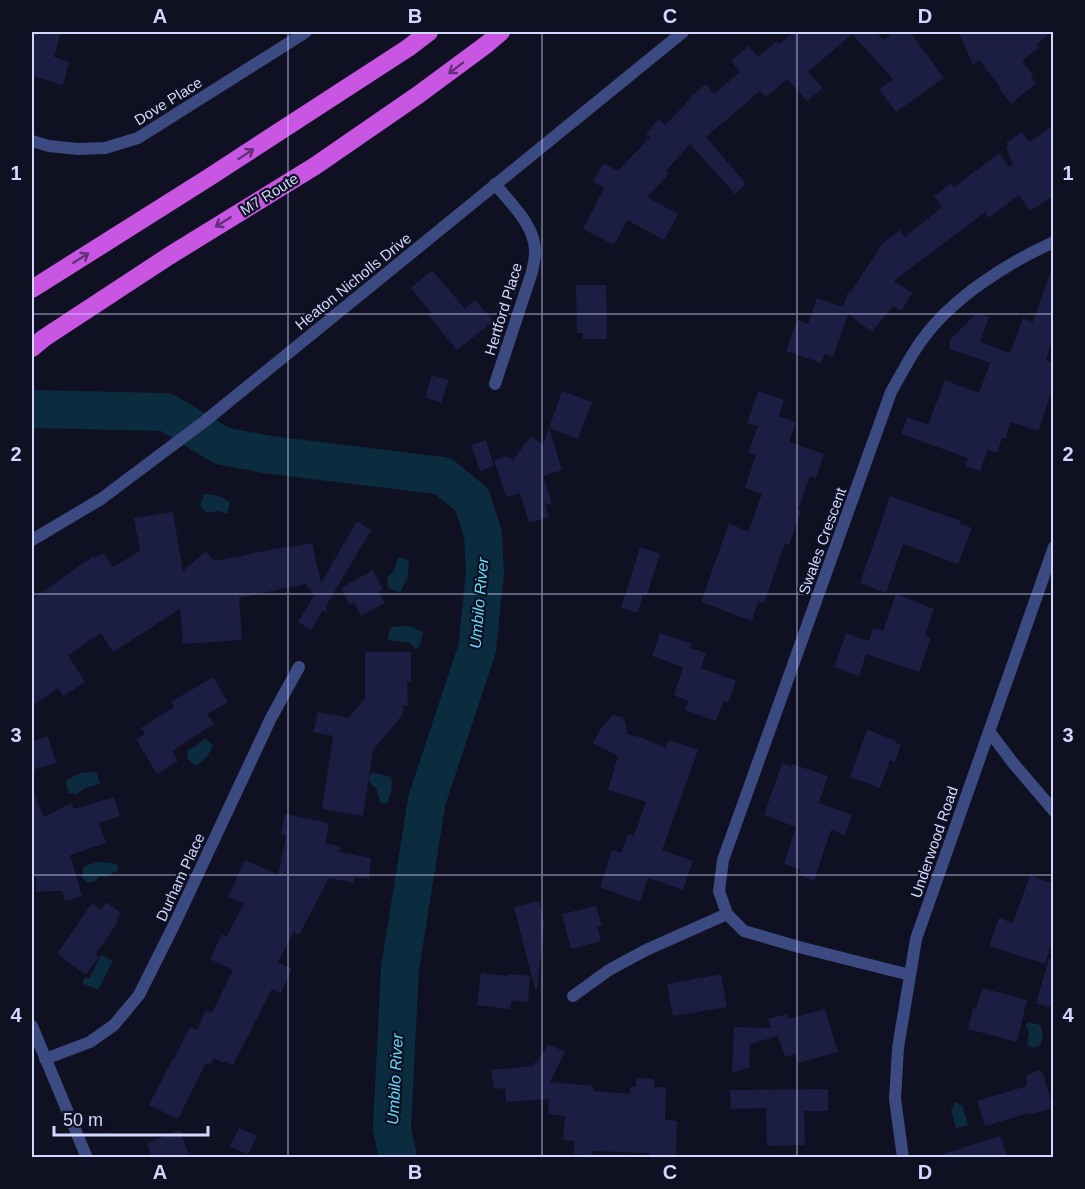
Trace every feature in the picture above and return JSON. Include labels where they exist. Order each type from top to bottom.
[{"type":"highway","points":[[32,289],[237,160],[429,32]]},
{"type":"highway","name":"M7 Route","points":[[38,343],[169,256],[315,166],[418,96],[501,32]]},
{"type":"street","name":"Dove Place","points":[[32,141],[49,146],[78,149],[105,148],[138,138],[306,32]]},
{"type":"street","name":"Heaton Nicholls Drive","points":[[32,540],[101,499],[205,422],[683,32]]},
{"type":"street","name":"Hertford Place","points":[[495,184],[530,229],[535,253],[532,272],[495,384]]},
{"type":"street","name":"Swales Crescent","points":[[727,914],[719,891],[723,860],[891,392],[922,340],[957,301],[1030,253],[1053,242]]},
{"type":"street","name":"Underwood Road","points":[[903,1158],[895,1099],[898,1048],[916,939],[1053,547]]},
{"type":"street","name":"Durham Place","points":[[45,1059],[90,1042],[114,1025],[139,995],[271,718],[299,667]]},
{"type":"street","points":[[989,731],[1053,811]]},
{"type":"street","points":[[573,996],[609,970],[646,950],[727,914],[744,931],[910,975]]},
{"type":"street","points":[[32,1026],[87,1158]]},
{"type":"water","points":[[204,494],[218,496],[230,503],[227,514],[217,511],[207,513],[200,506]]},
{"type":"water","points":[[398,557],[409,560],[408,577],[400,592],[388,588],[387,578],[394,570]]},
{"type":"water","points":[[409,626],[423,632],[420,645],[416,649],[410,643],[388,640],[390,627]]},
{"type":"water","points":[[205,738],[213,745],[202,762],[196,766],[187,758],[188,749]]},
{"type":"water","points":[[97,772],[100,784],[85,788],[77,794],[69,793],[65,781],[80,773]]},
{"type":"water","points":[[372,772],[391,777],[390,797],[387,803],[380,802],[376,788],[370,783]]},
{"type":"water","points":[[99,862],[117,864],[119,870],[104,877],[100,876],[89,883],[82,878],[82,868]]},
{"type":"water","points":[[101,955],[113,961],[98,990],[82,983],[85,977],[89,979]]},
{"type":"water","points":[[1028,1022],[1040,1025],[1043,1033],[1041,1044],[1034,1048],[1027,1045],[1029,1033],[1026,1025]]},
{"type":"water","points":[[956,1102],[962,1105],[968,1125],[956,1128],[951,1109]]},
{"type":"building","points":[[32,32],[61,32],[54,57],[69,62],[63,85],[32,76]]},
{"type":"building","points":[[794,32],[876,32],[884,40],[893,32],[910,32],[944,78],[896,112],[879,89],[893,79],[852,34],[808,72],[823,88],[807,101],[787,79],[766,97],[760,91],[706,137],[746,184],[735,194],[690,144],[666,171],[669,174],[647,197],[678,214],[664,240],[627,220],[614,245],[583,229],[604,188],[593,182],[603,163],[618,171],[650,137],[646,134],[659,119],[665,125],[691,96],[706,84],[714,94],[740,72],[731,61],[749,46],[758,57],[777,41],[779,44]]},
{"type":"building","points":[[959,32],[1051,32],[1037,44],[1039,47],[1022,61],[1036,83],[1011,104],[979,60],[973,65]]},
{"type":"building","points":[[1053,126],[1053,196],[1030,211],[1019,195],[989,218],[985,212],[894,281],[912,293],[901,311],[893,306],[872,332],[848,314],[833,357],[825,354],[821,363],[786,351],[797,320],[808,324],[817,298],[843,307],[848,292],[851,292],[882,244],[900,230],[905,237],[942,207],[934,196],[951,183],[954,187],[999,153],[1009,167],[1013,165],[1006,143],[1022,132],[1029,142]]},
{"type":"building","points":[[432,270],[465,309],[475,300],[494,321],[457,350],[428,315],[431,313],[411,288]]},
{"type":"building","points":[[1051,271],[1053,271],[1053,337],[1046,360],[1053,363],[1053,389],[1038,431],[1011,422],[997,453],[988,449],[980,471],[966,466],[968,458],[901,434],[907,417],[928,425],[945,380],[979,393],[990,363],[950,349],[950,340],[977,313],[989,317],[980,342],[1010,353],[1023,318],[1033,322]]},
{"type":"building","points":[[576,285],[606,285],[607,339],[583,339],[583,333],[577,333]]},
{"type":"building","points":[[432,375],[449,380],[441,403],[425,397]]},
{"type":"building","points":[[562,391],[592,402],[578,439],[549,428],[562,470],[543,476],[552,503],[545,505],[549,517],[529,523],[520,493],[506,497],[494,460],[507,456],[513,460],[531,436],[543,445]]},
{"type":"building","points":[[758,391],[784,400],[779,416],[796,422],[789,442],[824,454],[816,478],[810,476],[789,545],[785,543],[764,603],[758,601],[752,621],[701,602],[729,523],[748,532],[762,494],[745,488],[756,455],[748,452],[758,426],[747,423]]},
{"type":"building","points":[[486,440],[494,466],[480,471],[471,445]]},
{"type":"building","points":[[890,496],[961,521],[960,524],[972,528],[958,564],[903,544],[886,593],[860,583]]},
{"type":"building","points":[[173,512],[183,571],[206,551],[214,561],[312,543],[321,583],[357,521],[371,530],[326,606],[328,615],[323,610],[311,630],[298,622],[314,596],[306,584],[239,598],[242,640],[183,644],[180,609],[113,652],[101,633],[68,655],[85,682],[63,696],[58,688],[32,706],[32,599],[94,556],[95,558],[103,553],[113,567],[140,551],[134,518]]},
{"type":"building","points":[[640,547],[660,554],[647,595],[643,594],[638,613],[621,608]]},
{"type":"building","points":[[373,570],[383,590],[379,592],[385,603],[361,616],[354,602],[350,605],[341,588]]},
{"type":"building","points":[[896,594],[934,609],[925,635],[931,638],[919,672],[866,654],[859,676],[834,667],[846,633],[869,641],[873,628],[883,631]]},
{"type":"building","points":[[660,633],[692,644],[691,648],[706,653],[701,668],[736,681],[728,703],[724,701],[716,721],[685,710],[688,701],[674,695],[683,667],[652,656]]},
{"type":"building","points":[[365,652],[411,652],[411,682],[407,682],[408,705],[403,705],[403,714],[373,750],[363,816],[322,809],[333,736],[313,732],[318,712],[349,718],[365,698]]},
{"type":"building","points":[[213,677],[228,702],[207,714],[214,724],[172,751],[178,761],[157,774],[136,739],[145,734],[141,728],[174,707],[171,702]]},
{"type":"building","points":[[613,715],[622,717],[626,723],[627,734],[666,748],[669,740],[698,750],[662,850],[693,861],[683,890],[648,878],[640,902],[600,887],[612,850],[621,853],[628,834],[634,836],[646,802],[608,790],[618,756],[593,743],[600,730]]},
{"type":"building","points":[[867,730],[895,740],[901,745],[895,762],[890,760],[880,788],[850,777]]},
{"type":"building","points":[[48,736],[56,763],[32,770],[32,741]]},
{"type":"building","points":[[782,763],[828,776],[819,803],[852,815],[845,835],[831,830],[814,881],[799,875],[800,869],[784,864],[796,827],[764,815]]},
{"type":"building","points":[[32,788],[44,817],[71,803],[74,809],[114,797],[120,816],[99,823],[106,843],[70,855],[82,896],[65,901],[62,891],[36,892],[36,878],[32,866]]},
{"type":"building","points":[[285,814],[329,823],[325,843],[340,846],[339,852],[371,858],[369,879],[355,877],[354,883],[329,878],[299,935],[294,932],[278,962],[292,969],[281,993],[272,989],[233,1065],[214,1058],[210,1065],[206,1063],[178,1119],[149,1105],[190,1027],[197,1030],[206,1010],[212,1013],[233,970],[210,959],[222,934],[226,937],[244,904],[228,897],[245,860],[278,875],[286,836],[281,834]]},
{"type":"building","points":[[1030,875],[1053,884],[1053,940],[1045,964],[989,946],[999,918],[1013,923]]},
{"type":"building","points":[[539,901],[544,922],[537,989],[535,989],[514,907]]},
{"type":"building","points":[[106,902],[121,913],[116,920],[118,922],[95,955],[99,957],[86,975],[57,954],[92,903],[101,910]]},
{"type":"building","points":[[596,906],[602,926],[597,927],[601,941],[571,949],[562,914]]},
{"type":"building","points":[[1049,958],[1053,959],[1053,1008],[1036,1004]]},
{"type":"building","points":[[481,973],[530,976],[528,1002],[512,1000],[510,1009],[477,1005]]},
{"type":"building","points":[[721,974],[727,1007],[673,1016],[667,984]]},
{"type":"building","points":[[982,988],[1027,1000],[1017,1042],[968,1029],[973,1008],[976,1009]]},
{"type":"building","points":[[825,1009],[838,1052],[798,1063],[795,1054],[785,1057],[778,1036],[750,1044],[749,1068],[732,1072],[734,1027],[771,1028],[768,1019],[787,1014],[788,1019]]},
{"type":"building","points":[[548,1044],[565,1052],[550,1082],[593,1086],[593,1091],[630,1094],[630,1087],[636,1087],[636,1078],[654,1079],[654,1087],[666,1087],[665,1120],[677,1121],[676,1158],[649,1158],[649,1153],[592,1151],[592,1156],[573,1154],[575,1141],[563,1140],[565,1116],[548,1114],[549,1099],[506,1102],[505,1088],[494,1089],[491,1070],[533,1066],[542,1056]]},
{"type":"building","points":[[1040,1070],[1043,1073],[1053,1108],[985,1126],[977,1101],[1027,1086],[1026,1075]]},
{"type":"building","points":[[828,1089],[828,1111],[804,1111],[805,1145],[767,1146],[766,1108],[731,1109],[730,1090]]},
{"type":"building","points":[[239,1128],[257,1136],[248,1155],[230,1146]]},
{"type":"building","points":[[180,1130],[190,1158],[152,1158],[147,1143]]},
{"type":"building","points":[[1000,1136],[1008,1158],[943,1158],[943,1154]]},
{"type":"waterway","name":"Umbilo River","points":[[32,409],[166,412],[222,446],[271,455],[443,476],[472,500],[483,534],[485,573],[477,649],[427,800],[400,968],[392,1128],[398,1158]]}]
